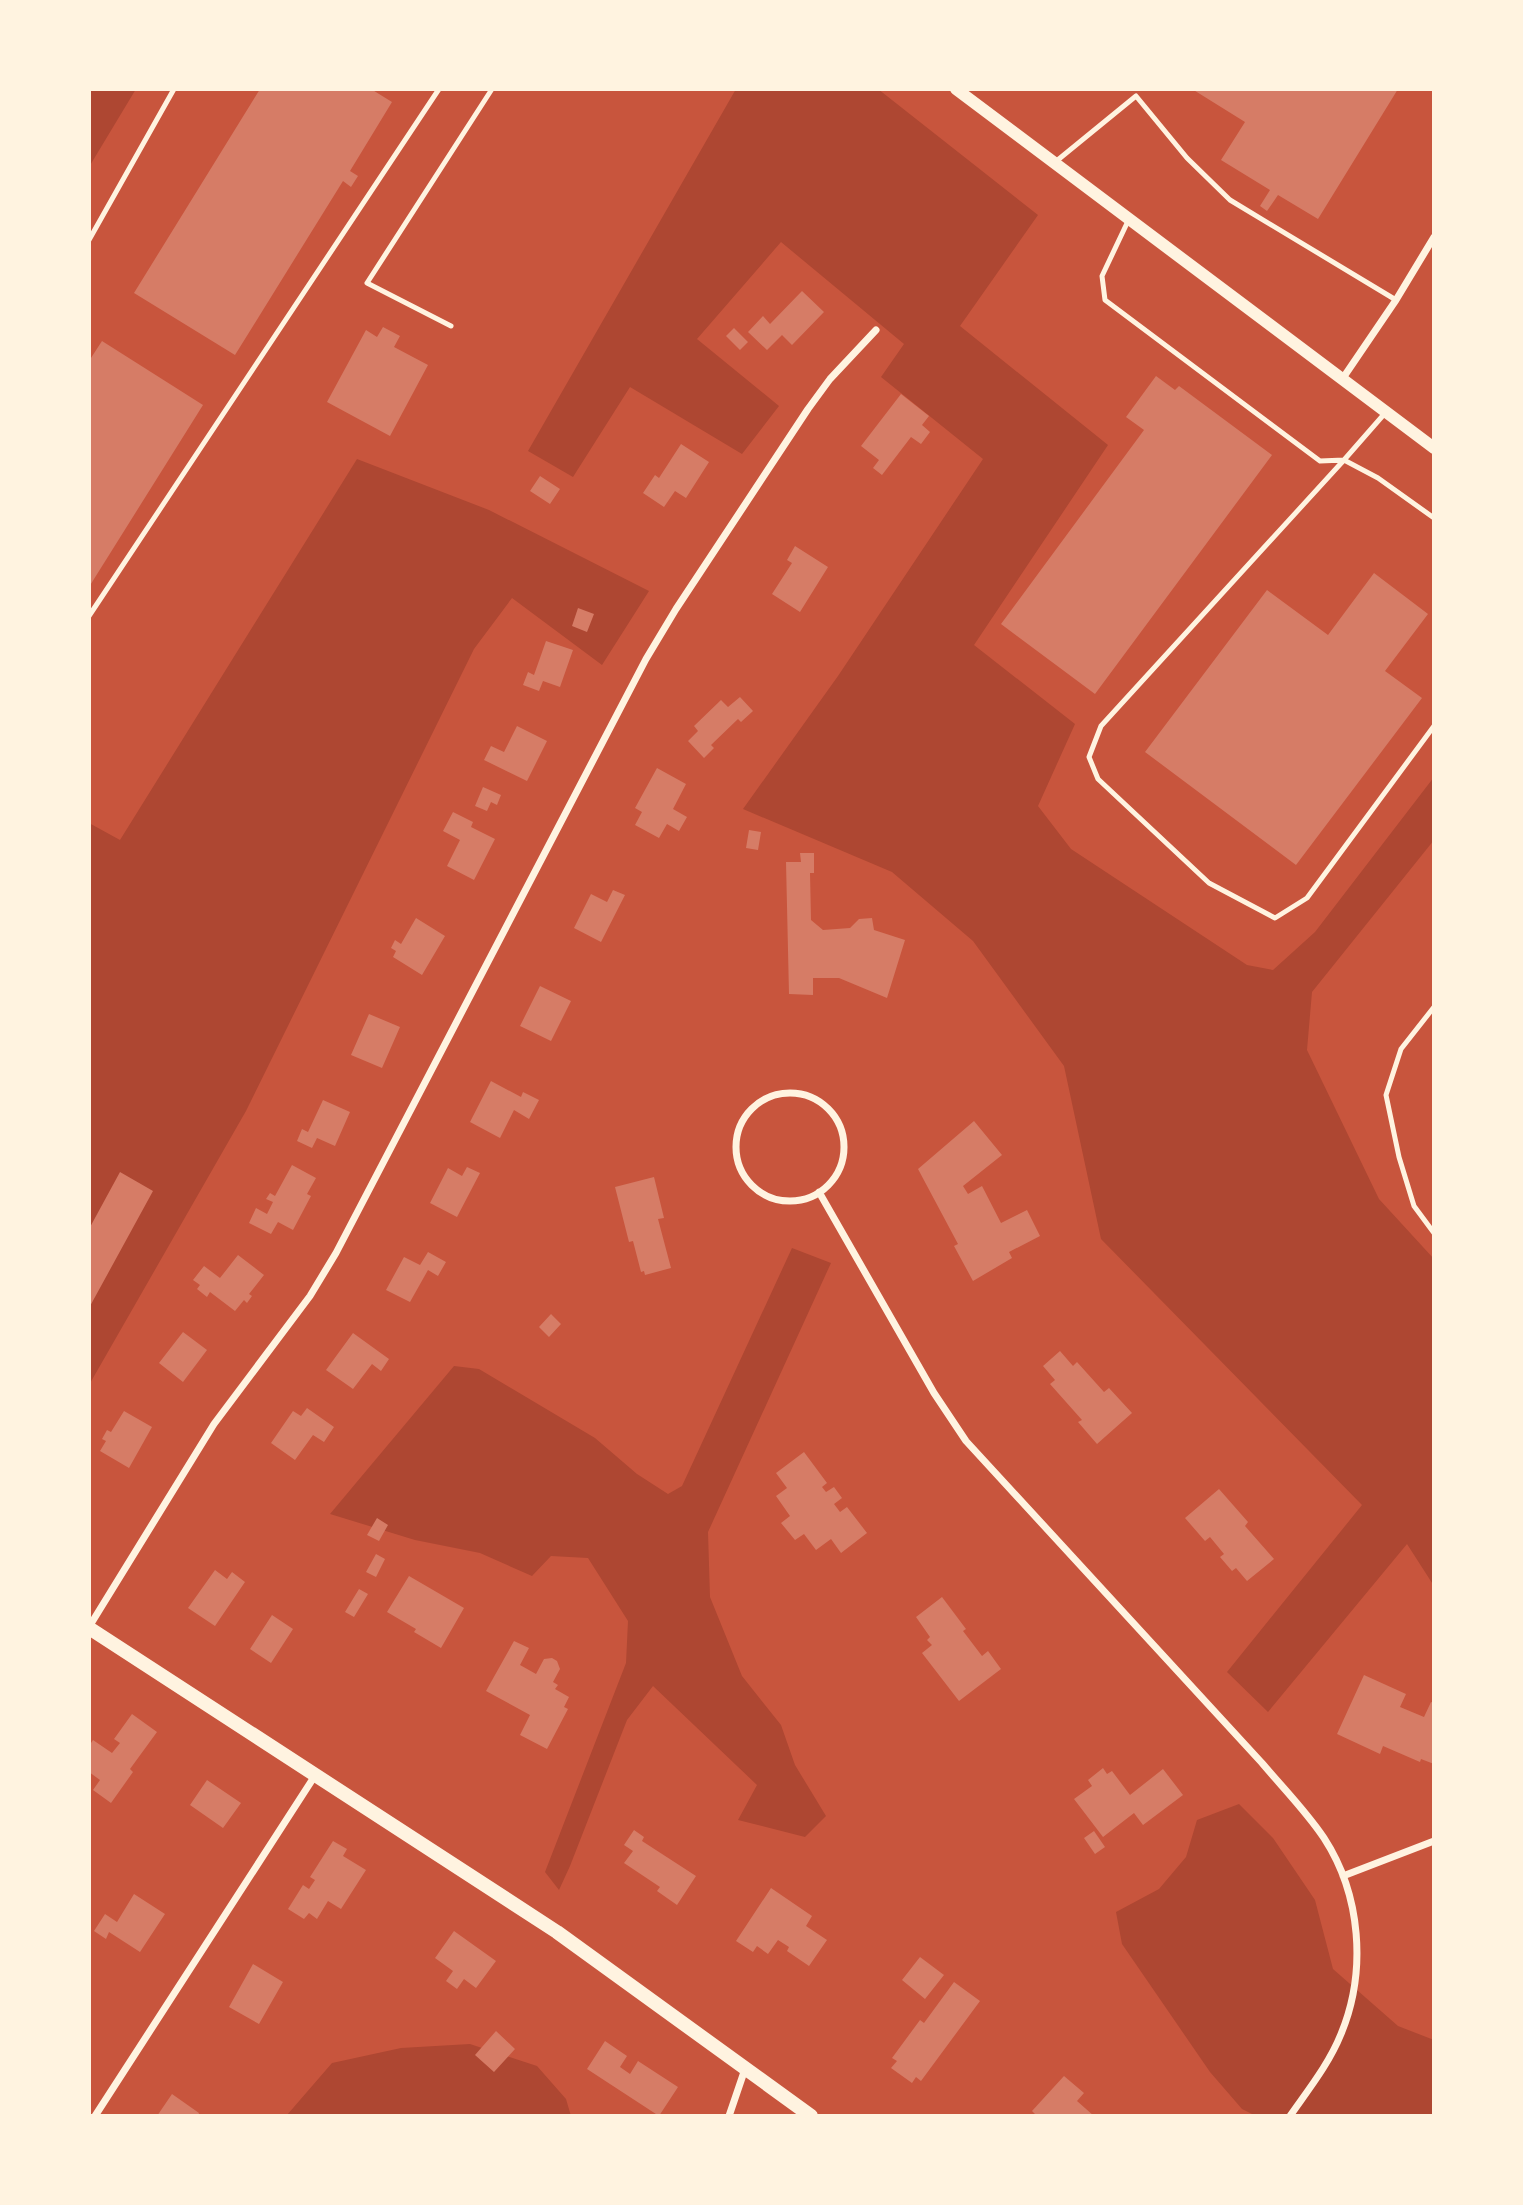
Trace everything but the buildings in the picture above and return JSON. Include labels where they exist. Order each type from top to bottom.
[{"type":"main road","points":[[89,1628],[557,1932],[811,2116]]},
{"type":"street","points":[[956,89],[1434,448]]},
{"type":"street","points":[[1343,378],[1396,300],[1434,237]]},
{"type":"street","points":[[89,1628],[214,1424],[310,1296],[336,1253],[620,707],[676,609],[808,409],[830,379],[876,330]]},
{"type":"street","points":[[782,1093],[800,1093],[817,1100],[831,1112],[841,1127],[844,1146],[841,1164],[833,1180],[819,1192],[802,1199],[783,1200],[765,1195],[751,1184],[741,1170],[736,1154],[736,1137],[742,1121],[752,1107],[766,1098],[782,1093]]},
{"type":"street","points":[[819,1192],[934,1394],[966,1441],[1302,1809],[1325,1840],[1343,1876],[1355,1917],[1358,1951],[1355,1988],[1341,2034],[1318,2076],[1290,2116]]},
{"type":"street","points":[[95,2116],[316,1774]]},
{"type":"street","points":[[1343,1876],[1434,1842]]},
{"type":"street","points":[[729,2116],[745,2069]]},
{"type":"lane","points":[[89,240],[174,89]]},
{"type":"lane","points":[[89,616],[439,89]]},
{"type":"lane","points":[[451,326],[367,283],[492,89]]},
{"type":"lane","points":[[1054,163],[1136,96],[1140,89]]},
{"type":"lane","points":[[1136,96],[1187,158],[1230,200],[1396,300]]},
{"type":"lane","points":[[1129,219],[1102,276],[1105,300],[1320,461],[1344,460],[1378,478],[1434,518]]},
{"type":"lane","points":[[1386,412],[1101,726],[1089,757],[1098,779],[1209,883],[1275,918],[1307,898],[1434,726]]},
{"type":"lane","points":[[1434,1007],[1401,1049],[1386,1095],[1399,1157],[1414,1206],[1434,1233]]},
{"type":"shaded area","points":[[89,89],[136,89],[89,167]]},
{"type":"shaded area","points":[[736,89],[878,89],[1038,215],[960,326],[1108,445],[974,645],[1075,724],[1038,806],[1071,849],[1247,965],[1273,970],[1315,932],[1434,777],[1434,840],[1312,992],[1307,1050],[1379,1199],[1434,1259],[1434,1586],[1407,1544],[1268,1712],[1227,1672],[1362,1505],[1101,1239],[1064,1066],[973,941],[892,872],[743,809],[838,676],[983,459],[881,377],[904,344],[781,242],[697,339],[779,406],[742,454],[630,387],[573,477],[528,451]]},
{"type":"shaded area","points":[[357,459],[489,510],[649,591],[602,665],[512,598],[474,649],[246,1111],[89,1385],[89,823],[120,840]]},
{"type":"shaded area","points":[[792,1248],[831,1263],[708,1532],[710,1597],[742,1676],[781,1725],[795,1765],[826,1816],[805,1837],[738,1820],[757,1785],[653,1686],[627,1720],[559,1890],[545,1872],[626,1663],[628,1621],[588,1558],[551,1556],[532,1576],[480,1553],[415,1540],[330,1514],[454,1366],[479,1369],[595,1438],[637,1474],[668,1494],[682,1486]]},
{"type":"shaded area","points":[[1239,1804],[1273,1838],[1315,1900],[1333,1969],[1398,2026],[1434,2040],[1434,2116],[1256,2116],[1242,2109],[1210,2072],[1122,1944],[1116,1912],[1159,1889],[1186,1857],[1197,1820]]},
{"type":"shaded area","points":[[470,2044],[537,2066],[566,2099],[571,2116],[287,2115],[332,2063],[401,2048]]}]
